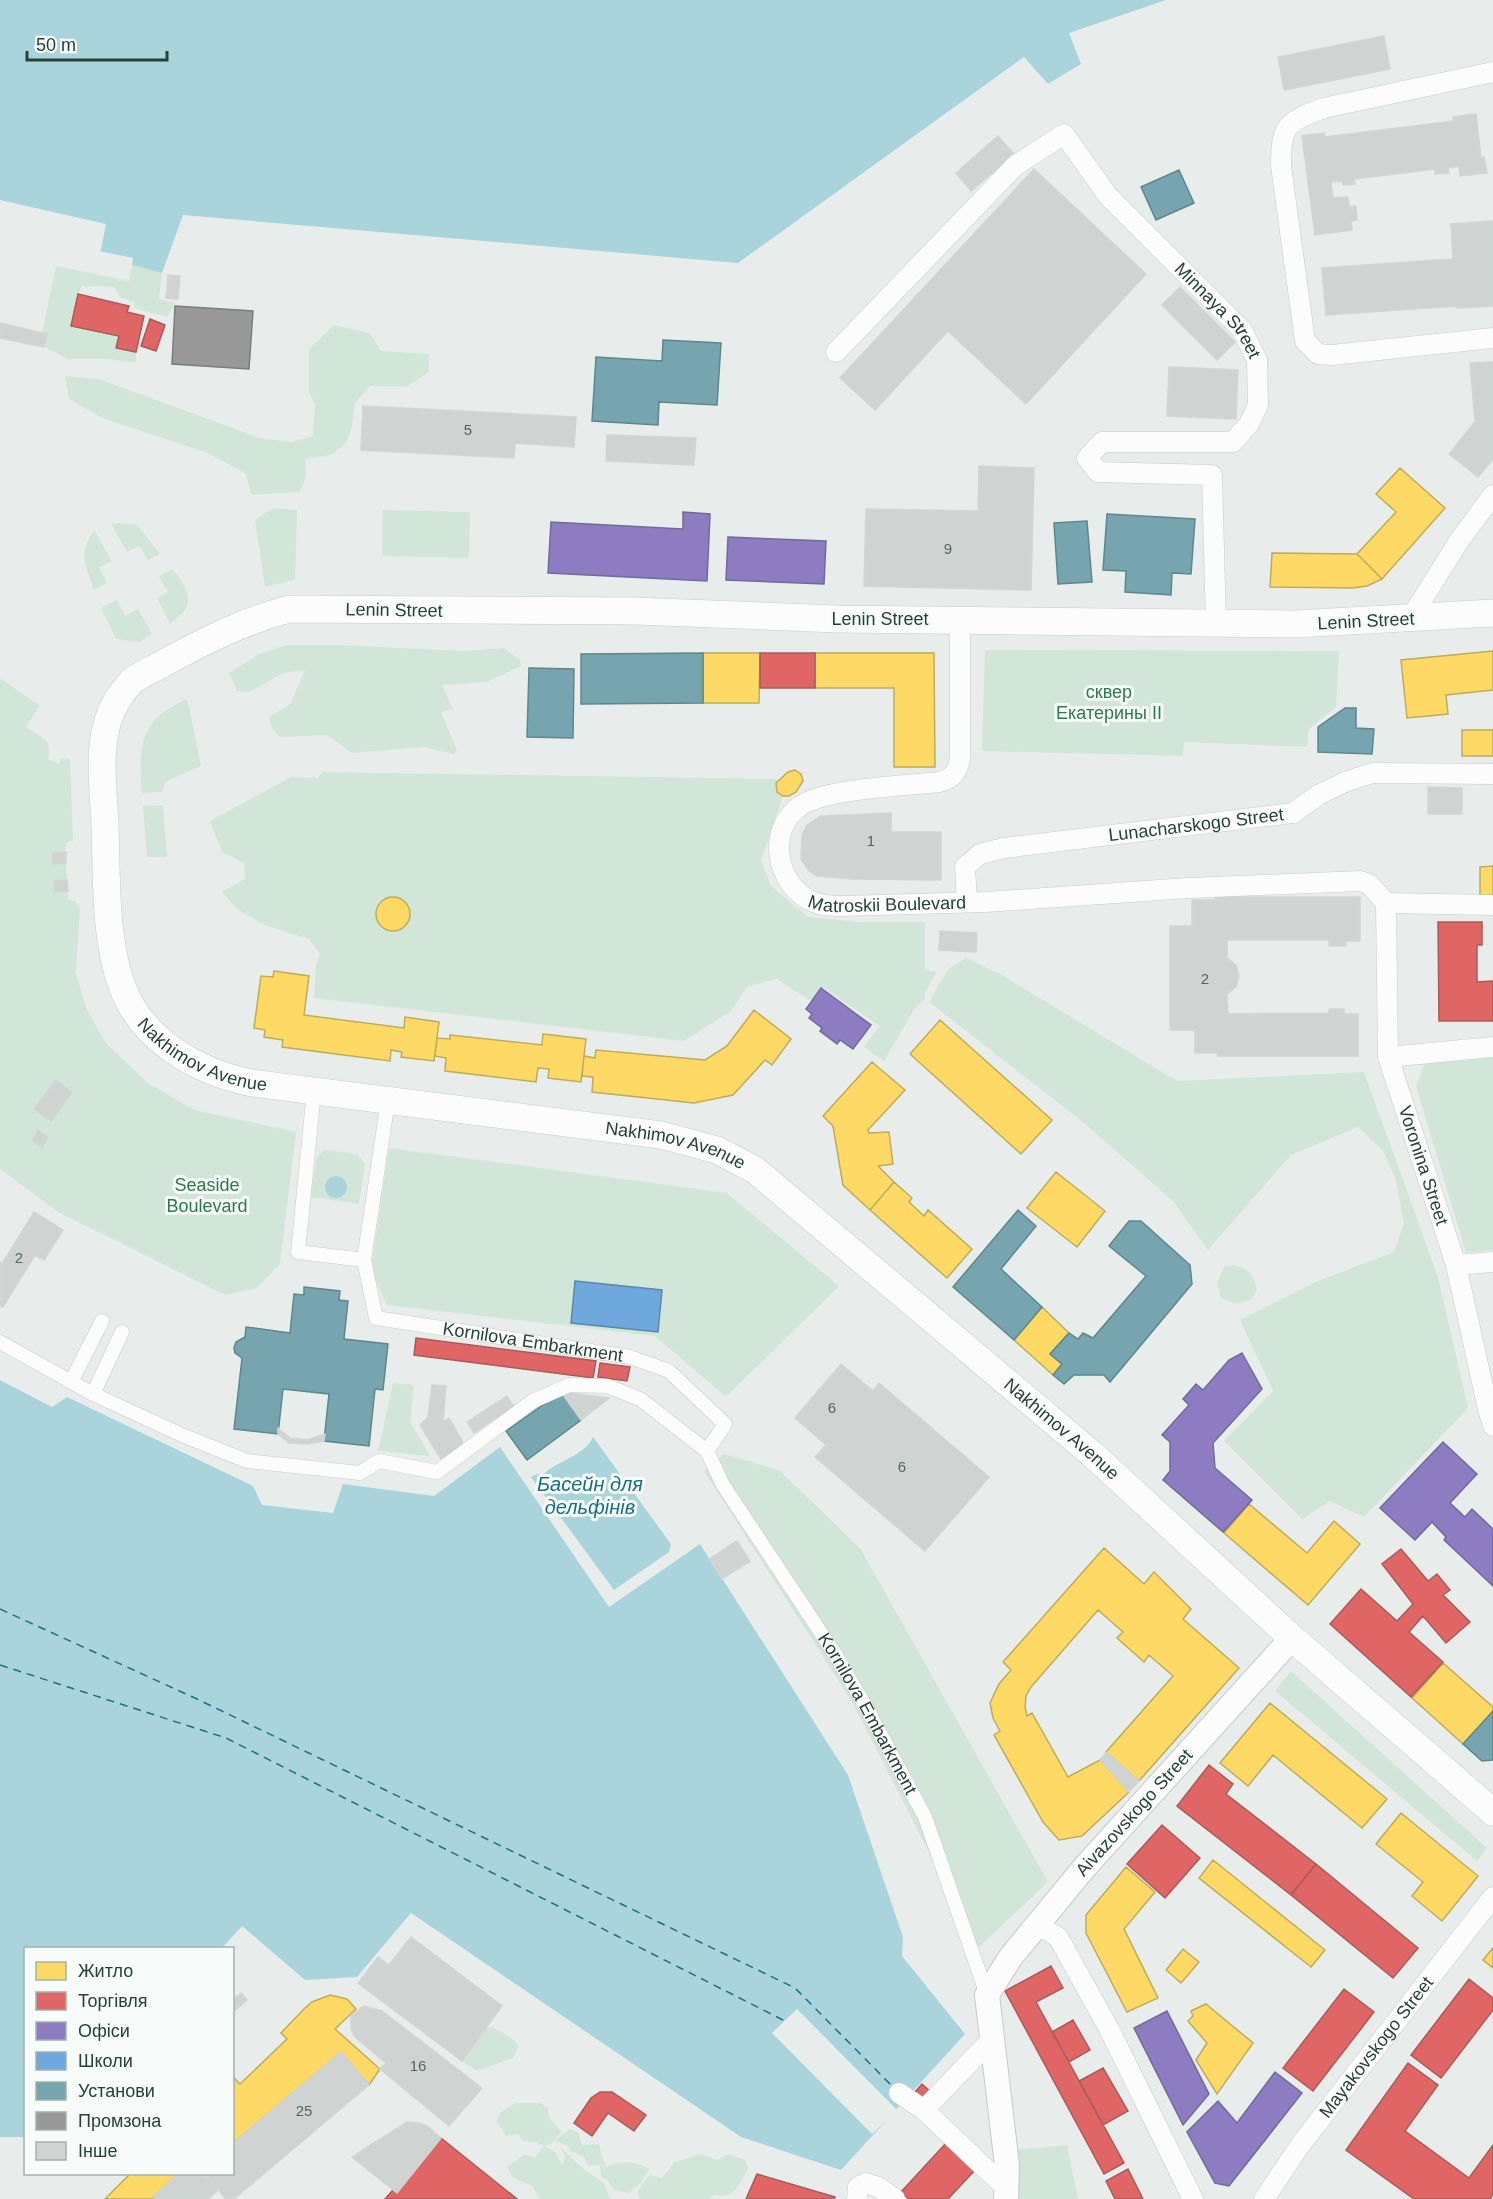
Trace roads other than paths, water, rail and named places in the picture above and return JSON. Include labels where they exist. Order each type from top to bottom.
[{"type":"main road","name":"Lenin Street","points":[[267,615],[289,609],[635,611],[837,619],[1296,624],[1493,613]]},
{"type":"main road","name":"Nakhimov Avenue","points":[[267,615],[239,625],[133,681],[117,700],[107,722],[103,747],[103,780],[110,926],[123,988],[149,1030],[193,1064],[229,1078],[661,1135],[717,1150],[755,1170],[1092,1454],[1292,1638],[1493,1812]]},
{"type":"street","points":[[1493,72],[1324,108],[1298,117],[1287,126],[1281,141],[1281,166],[1305,340],[1318,354],[1332,355],[1493,338]]},
{"type":"street","name":"Minnaya Street","points":[[836,352],[1016,165],[1064,134],[1108,196],[1242,330],[1257,360],[1258,405],[1249,424],[1233,442],[1102,442],[1087,458],[1098,472],[1212,475],[1216,624]]},
{"type":"street","points":[[1410,619],[1459,541],[1493,495]]},
{"type":"street","name":"Matroskii Boulevard","points":[[960,619],[961,749],[956,772],[946,781],[824,795],[800,807],[787,820],[778,849],[787,880],[812,902],[826,906],[968,902],[1188,888],[1352,881],[1369,884],[1386,903]]},
{"type":"street","name":"Lunacharskogo Street","points":[[968,902],[965,867],[980,854],[1004,848],[1293,813],[1320,794],[1372,773],[1493,774]]},
{"type":"street","points":[[1386,903],[1493,905]]},
{"type":"street","name":"Voronina Street","points":[[1386,903],[1388,1057],[1456,1265],[1491,1415]]},
{"type":"street","points":[[1388,1057],[1493,1047]]},
{"type":"street","points":[[314,1091],[298,1252],[364,1260],[388,1100]]},
{"type":"street","name":"Kornilova Embarkment","points":[[364,1260],[376,1318],[630,1357],[669,1371],[725,1424],[706,1451],[723,1485],[835,1654],[925,1817],[987,1995]]},
{"type":"street","points":[[1456,1265],[1493,1262]]},
{"type":"street","points":[[71,1382],[102,1321]]},
{"type":"street","points":[[93,1394],[122,1332]]},
{"type":"street","points":[[0,1342],[93,1394],[182,1435],[247,1461],[360,1473],[379,1461],[437,1472],[533,1401],[569,1385],[607,1386],[640,1399],[706,1451]]},
{"type":"street","name":"Aivazovskogo Street","points":[[987,1995],[1010,1958],[1036,1924],[1292,1638]]},
{"type":"street","name":"Mayakovskogo Street","points":[[1264,2199],[1301,2144],[1493,1897]]},
{"type":"street","points":[[1036,1924],[1059,1937],[1109,2029],[1193,2199]]},
{"type":"street","points":[[987,1995],[1007,2166],[1006,2194]]},
{"type":"street","points":[[924,2110],[993,2039]]},
{"type":"street","points":[[899,2093],[924,2110],[1006,2194]]},
{"type":"street","points":[[857,2199],[858,2187],[866,2183],[878,2187],[895,2199]]},
{"type":"water","points":[[0,0],[1166,0],[1069,33],[1081,64],[1048,84],[1024,57],[738,263],[183,215],[162,273],[132,265],[133,258],[0,231]]},
{"type":"water","points":[[332,1176],[340,1176],[347,1183],[347,1191],[340,1198],[332,1198],[325,1191],[325,1183]]},
{"type":"water","points":[[0,1380],[52,1407],[67,1397],[253,1486],[262,1505],[333,1513],[343,1484],[434,1496],[500,1447],[609,1607],[700,1544],[848,1775],[903,1937],[902,1956],[965,2034],[841,2170],[741,2137],[411,1913],[357,1977],[305,1980],[242,1926],[223,1947],[24,1947],[24,2137],[0,2137]]},
{"type":"water","name":"Басейн для дельфiнiв","points":[[593,1437],[671,1544],[669,1552],[614,1590],[531,1477],[539,1473],[542,1476],[577,1454],[589,1444]]},
{"type":"park label","name":"cквер Екатерины II","points":[[1109,702]]},
{"type":"park label","name":"Seaside Boulevard","points":[[207,1195]]}]
